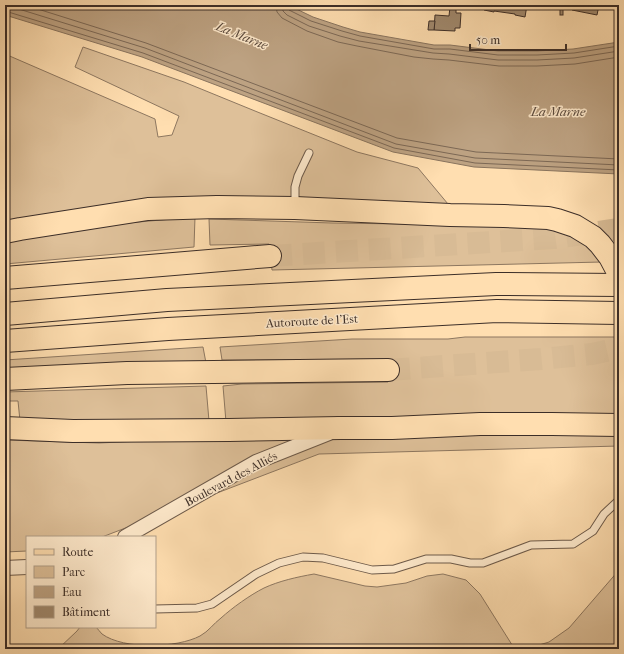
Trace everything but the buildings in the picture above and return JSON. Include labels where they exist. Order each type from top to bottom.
[{"type":"main road","points":[[5,232],[148,209],[218,207],[295,208],[504,216],[553,219],[575,226],[585,231],[600,244],[615,265]]},
{"type":"main road","points":[[5,278],[270,256]]},
{"type":"main road","points":[[5,314],[167,300],[488,284],[619,285]]},
{"type":"main road","name":"Autoroute de l’Est","points":[[5,341],[176,328],[497,311],[619,313]]},
{"type":"main road","points":[[5,379],[127,373],[388,370]]},
{"type":"main road","points":[[5,428],[88,431],[392,428],[480,424],[619,425]]},
{"type":"street","name":"Boulevard des Alliés","points":[[127,536],[256,462],[340,428]]},
{"type":"street","points":[[5,568],[26,567]]},
{"type":"lane","points":[[295,208],[295,187],[298,176],[309,153]]},
{"type":"lane","points":[[156,609],[198,608],[212,604],[256,574],[279,563],[303,557],[323,558],[372,570],[394,569],[426,560],[451,559],[470,563],[483,563],[531,545],[573,544],[593,532],[604,514],[619,500]]},
{"type":"green space","points":[[83,47],[184,82],[357,152],[418,168],[448,204],[311,199],[5,229],[5,54],[155,119],[158,137],[172,135],[179,116],[75,67]]},
{"type":"green space","points":[[195,217],[194,247],[5,264],[5,242],[116,224]]},
{"type":"green space","points":[[209,219],[332,223],[542,226],[561,229],[594,249],[602,262],[272,270],[269,244],[210,245]]},
{"type":"green space","points":[[465,337],[619,337],[619,415],[226,422],[223,386],[242,384],[388,382],[389,359],[222,360],[220,347],[352,339],[448,339]]},
{"type":"green space","points":[[203,347],[206,363],[5,369],[5,360]]},
{"type":"green space","points":[[206,386],[209,421],[20,421],[18,401],[5,401],[5,392]]},
{"type":"green space","points":[[619,435],[619,446],[319,454],[105,536],[26,536],[26,551],[5,552],[5,440],[99,443],[185,439],[323,436]]},
{"type":"green space","points":[[619,570],[619,649],[526,649],[549,642],[569,628]]},
{"type":"green space","points":[[314,574],[365,586],[377,587],[406,583],[427,576],[443,574],[466,580],[480,594],[514,648],[518,649],[58,649],[79,628],[97,628],[102,634],[112,639],[123,643],[137,645],[165,645],[190,640],[203,634],[218,620],[253,594],[276,583]]},
{"type":"water","name":"La Marne","points":[[5,5],[288,5],[313,17],[360,32],[434,45],[450,45],[498,51],[537,51],[573,49],[619,42],[619,174],[474,167],[393,152],[142,57],[5,15]]},
{"type":"tunnel","points":[[270,256],[555,238],[619,229]]},
{"type":"tunnel","points":[[388,370],[541,359],[592,354],[619,348]]}]
